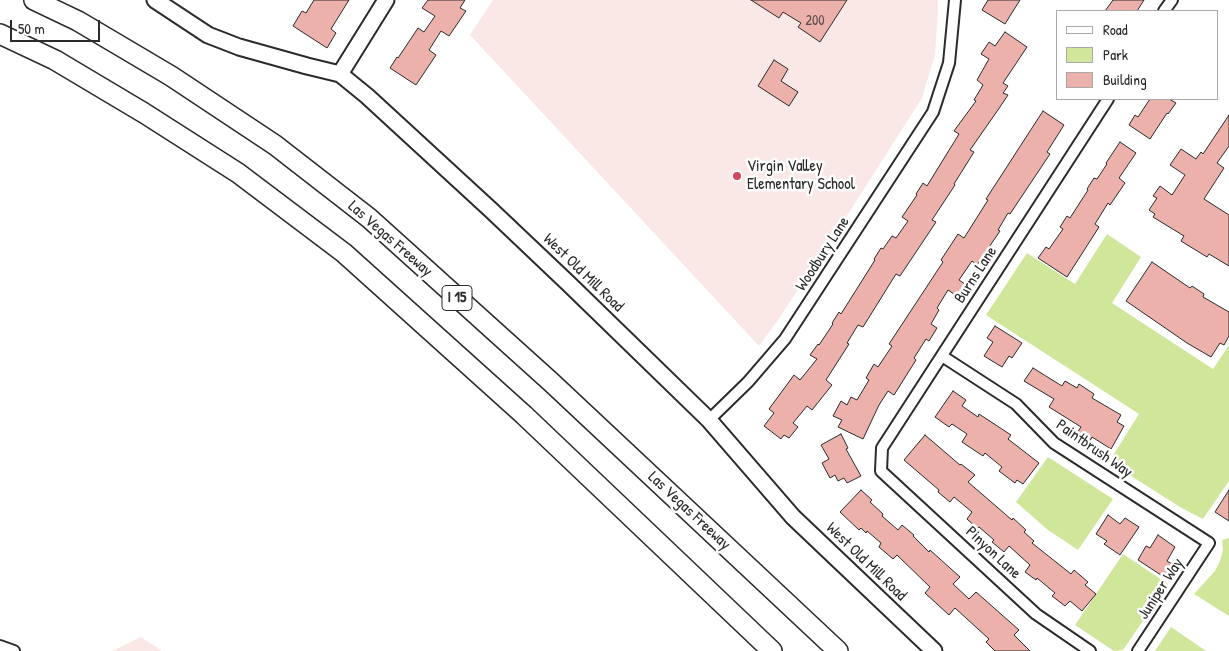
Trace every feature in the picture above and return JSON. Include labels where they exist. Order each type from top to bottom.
[{"type":"highway","name":"Las Vegas Freeway","points":[[34,0],[78,22],[171,76],[275,145],[369,218],[551,382],[838,651]]},
{"type":"highway","name":"I 15","points":[[0,34],[55,60],[144,113],[238,173],[344,253],[524,415],[772,651]]},
{"type":"street","name":"West Old Mill Road","points":[[154,0],[208,35],[239,48],[340,74],[381,108],[569,284],[709,420],[793,517],[934,651]]},
{"type":"street","points":[[340,74],[386,0]]},
{"type":"street","name":"Woodbury Lane","points":[[709,420],[748,382],[786,339],[933,112],[950,63],[955,0]]},
{"type":"street","name":"Burns Lane","points":[[881,471],[882,448],[1107,100]]},
{"type":"street","name":"Paintbrush Way","points":[[942,356],[1016,404],[1054,443],[1209,543]]},
{"type":"street","name":"Pinyon Lane","points":[[881,471],[1036,614],[1090,651]]},
{"type":"street","name":"Juniper Way","points":[[1138,651],[1209,543]]},
{"type":"street","points":[[0,646],[14,651]]},
{"type":"shaded area","name":"Virgin Valley Elementary School","points":[[493,0],[938,0],[935,55],[922,98],[850,211],[759,346],[470,35]]},
{"type":"shaded area","points":[[141,637],[162,651],[112,651]]},
{"type":"green space","points":[[1107,234],[1141,257],[1112,303],[1213,369],[1229,345],[1229,481],[1203,519],[1180,507],[1109,462],[1139,414],[986,315],[1027,253],[1075,284]]},
{"type":"green space","points":[[1048,457],[1113,499],[1078,550],[1048,530],[1016,502]]},
{"type":"green space","points":[[1229,538],[1229,616],[1194,594],[1215,571],[1223,550],[1222,540]]},
{"type":"green space","points":[[1123,554],[1168,584],[1123,650],[1114,651],[1075,625]]},
{"type":"green space","points":[[1171,627],[1206,651],[1155,651]]},
{"type":"building","points":[[314,0],[349,0],[331,29],[336,33],[327,48],[293,26],[302,11],[306,13]]},
{"type":"building","points":[[428,0],[465,0],[460,8],[466,11],[449,36],[441,31],[429,50],[436,55],[416,85],[390,68],[418,28],[424,32],[435,16],[422,8]]},
{"type":"building","points":[[751,0],[847,0],[820,42],[798,27],[801,23],[783,12],[779,18]]},
{"type":"building","points":[[988,0],[1020,0],[1005,24],[982,10]]},
{"type":"building","points":[[1113,0],[1144,0],[1138,10],[1106,10]]},
{"type":"building","points":[[1005,32],[1027,47],[1003,83],[1008,86],[1003,93],[1008,95],[970,150],[974,152],[932,220],[936,222],[900,276],[896,274],[863,327],[858,325],[847,343],[849,344],[826,380],[832,385],[812,410],[807,406],[793,423],[798,427],[789,438],[784,435],[781,439],[764,426],[774,413],[769,409],[794,375],[800,380],[817,359],[810,355],[819,345],[839,312],[841,314],[881,248],[883,249],[892,236],[896,238],[908,221],[902,217],[923,183],[927,186],[959,134],[954,131],[976,101],[974,100],[983,85],[977,80],[989,59],[981,54],[989,42],[995,46]]},
{"type":"building","points":[[774,60],[788,69],[781,81],[798,92],[789,106],[758,86]]},
{"type":"building","points":[[1149,100],[1171,100],[1176,103],[1150,139],[1129,125],[1135,115],[1138,117]]},
{"type":"building","points":[[1043,111],[1064,125],[1047,152],[1050,154],[1010,214],[1008,213],[998,230],[1000,231],[977,265],[972,261],[959,280],[965,284],[957,296],[948,290],[937,308],[939,310],[931,324],[937,328],[929,341],[926,339],[914,358],[916,360],[894,395],[888,391],[879,405],[863,439],[838,427],[842,420],[833,416],[841,401],[847,405],[851,397],[857,400],[869,380],[866,378],[874,364],[878,367],[892,346],[889,344],[943,262],[941,260],[958,234],[964,238],[988,200],[986,199]]},
{"type":"building","points":[[1229,115],[1229,146],[1217,163],[1224,168],[1204,199],[1229,215],[1229,266],[1209,254],[1207,257],[1181,241],[1184,236],[1153,217],[1155,214],[1149,210],[1157,198],[1153,196],[1160,186],[1172,195],[1185,175],[1170,165],[1181,149],[1196,159],[1201,152],[1203,154]]},
{"type":"building","points":[[1120,142],[1136,153],[1119,178],[1125,183],[1110,205],[1108,203],[1095,224],[1099,227],[1067,277],[1038,258],[1046,247],[1049,249],[1063,229],[1060,227],[1067,216],[1070,218],[1094,178],[1097,179]]},
{"type":"building","points":[[1152,262],[1190,288],[1192,286],[1204,294],[1203,297],[1229,312],[1229,336],[1224,345],[1220,343],[1211,357],[1187,343],[1126,301]]},
{"type":"building","points":[[995,326],[1022,343],[1012,358],[1009,356],[1002,367],[984,356],[993,342],[987,338]]},
{"type":"building","points":[[1033,368],[1062,386],[1065,381],[1077,388],[1079,384],[1094,394],[1092,398],[1121,415],[1117,422],[1124,426],[1111,449],[1092,437],[1090,441],[1077,433],[1081,427],[1049,407],[1054,399],[1024,381]]},
{"type":"building","points":[[953,391],[966,400],[962,406],[978,417],[979,414],[1011,435],[1008,439],[1039,463],[1023,484],[1017,480],[1015,483],[999,471],[1002,467],[985,453],[983,456],[962,442],[967,434],[952,424],[949,427],[935,417]]},
{"type":"building","points":[[841,434],[848,448],[846,449],[861,476],[847,483],[844,478],[838,481],[835,475],[830,478],[822,463],[829,459],[821,445]]},
{"type":"building","points":[[925,435],[960,465],[975,475],[968,482],[1026,530],[1024,532],[1034,541],[1032,543],[1071,574],[1074,570],[1088,582],[1085,585],[1096,594],[1082,611],[1070,601],[1065,606],[1052,596],[1055,593],[1037,578],[1036,580],[1025,572],[1030,565],[1009,546],[1004,552],[992,542],[994,540],[967,519],[972,512],[954,497],[950,502],[904,460]]},
{"type":"building","points":[[861,490],[872,500],[870,502],[883,514],[882,516],[898,530],[902,525],[929,552],[930,550],[960,577],[953,584],[969,599],[976,592],[1019,630],[1014,635],[1030,651],[995,651],[986,642],[989,639],[955,608],[949,615],[925,593],[930,587],[897,555],[893,559],[879,547],[881,543],[867,531],[866,533],[861,528],[859,530],[840,512]]},
{"type":"building","points":[[1229,490],[1229,521],[1215,512]]},
{"type":"building","points":[[1108,515],[1120,524],[1125,518],[1139,527],[1120,555],[1104,544],[1107,541],[1096,534]]},
{"type":"building","points":[[1158,535],[1175,547],[1167,561],[1172,564],[1164,577],[1138,560],[1146,546],[1150,548]]},
{"type":"place","name":"Virgin Valley Elementary School","points":[[737,176]]}]
